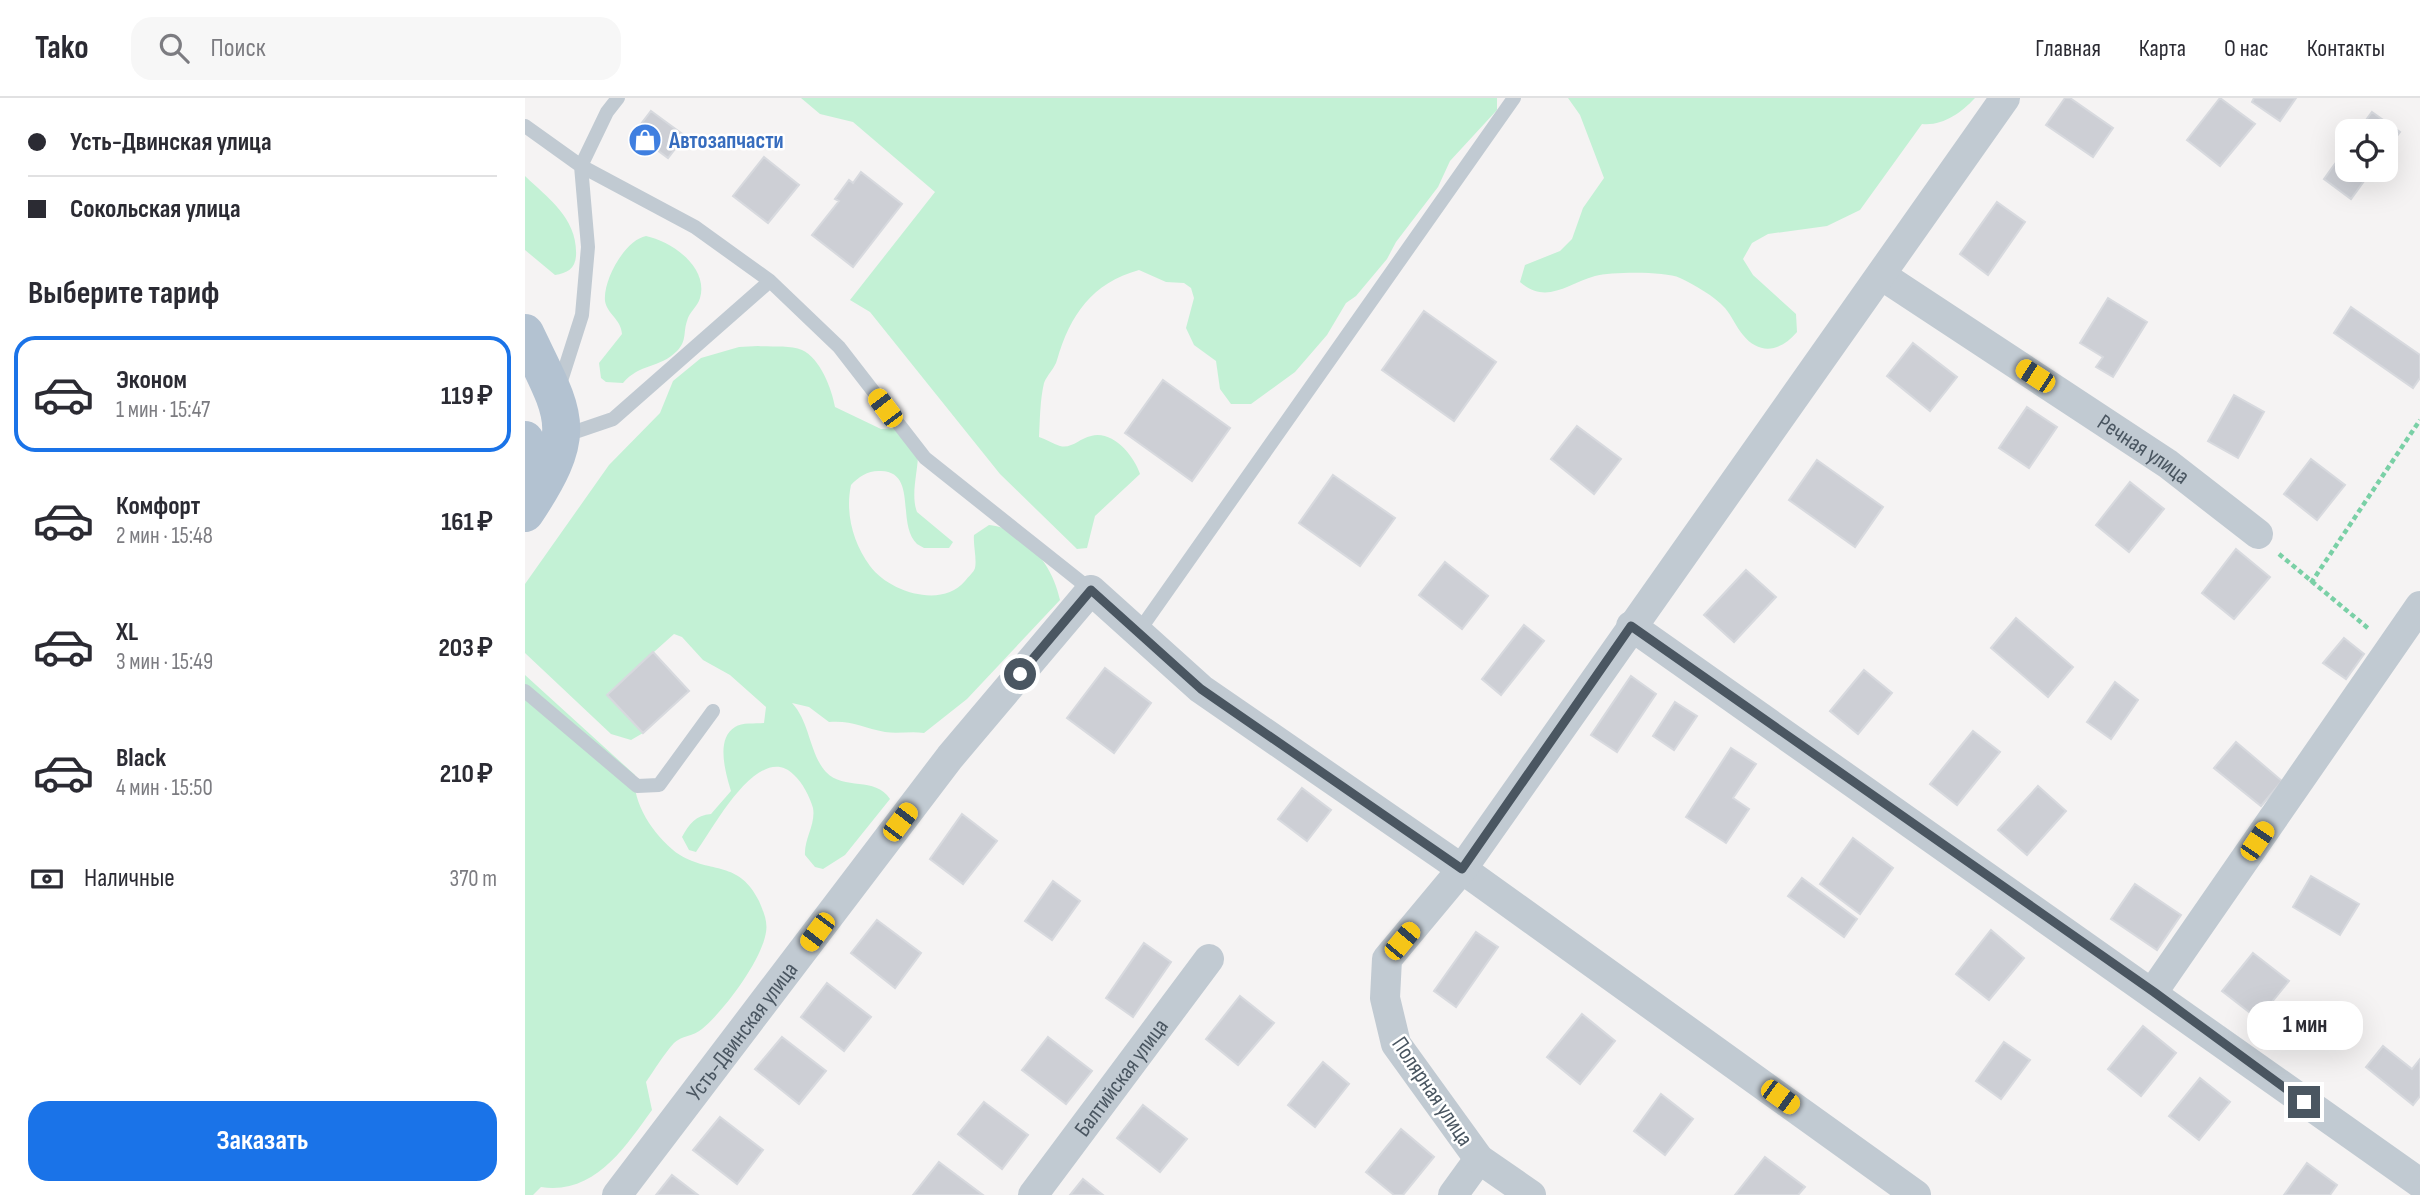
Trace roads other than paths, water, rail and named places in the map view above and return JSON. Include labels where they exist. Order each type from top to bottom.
[{"type":"main road","points":[[525,332],[556,397],[562,416],[562,436],[547,478],[525,513]]},
{"type":"main road","points":[[525,440],[528,454],[525,490]]},
{"type":"street","points":[[1462,869],[2005,98]]},
{"type":"street","name":"Речная улица","points":[[1881,275],[2168,464],[2258,534]]},
{"type":"street","points":[[1091,590],[1201,689],[1462,869],[1916,1195]]},
{"type":"street","name":"Усть-Двинская улица","points":[[617,1195],[950,757],[1091,590]]},
{"type":"street","points":[[2154,992],[2420,606]]},
{"type":"street","points":[[1631,626],[2154,992],[2420,1183]]},
{"type":"street","name":"Полярная улица","points":[[1462,869],[1387,959],[1385,999],[1396,1044],[1479,1159],[1531,1195]]},
{"type":"street","name":"Балтийская улица","points":[[1033,1195],[1209,959]]},
{"type":"street","points":[[1453,1195],[1479,1159]]},
{"type":"lane","points":[[556,397],[582,315],[589,247],[581,166],[607,112],[618,98]]},
{"type":"lane","points":[[1139,631],[1514,98]]},
{"type":"lane","points":[[525,126],[581,166],[695,227],[770,281],[839,347],[925,458],[1091,590]]},
{"type":"lane","points":[[562,436],[613,419],[770,281]]},
{"type":"lane","points":[[525,691],[636,786],[659,785],[713,711]]},
{"type":"place","name":"Автозапчасти","points":[[645,140]]}]
